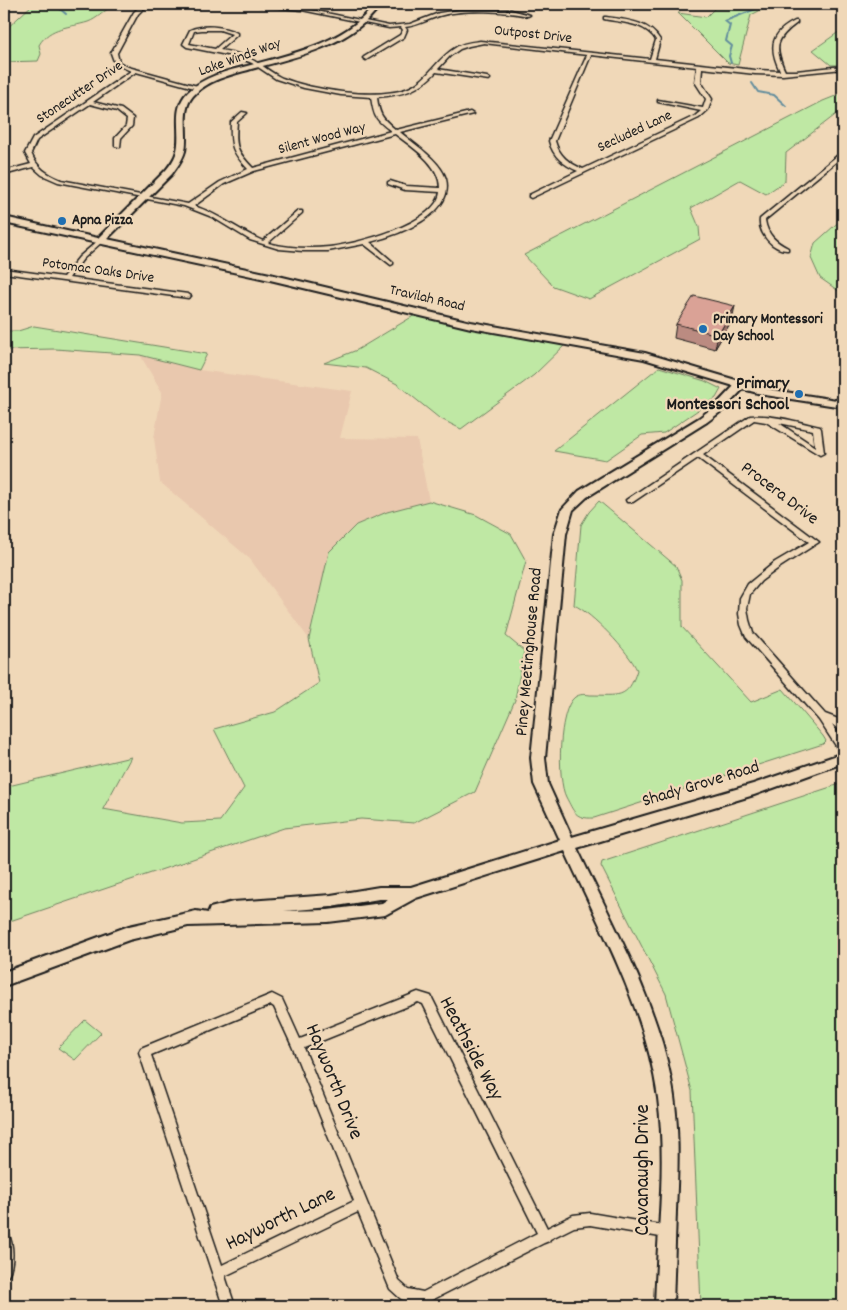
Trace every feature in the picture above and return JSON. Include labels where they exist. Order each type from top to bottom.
[{"type":"main road","name":"Lake Winds Way","points":[[100,241],[169,172],[178,160],[182,142],[182,107],[188,96],[198,87],[217,78],[333,40],[350,32],[363,22],[378,4]]},
{"type":"main road","name":"Travilah Road","points":[[4,220],[270,278],[471,325],[645,356],[765,392],[843,404]]},
{"type":"main road","name":"Piney Meetinghouse Road","points":[[568,844],[541,784],[538,758],[562,522],[568,509],[583,494],[703,420],[719,408],[741,385]]},
{"type":"main road","name":"Shady Grove Road","points":[[568,844],[754,789],[843,758]]},
{"type":"main road","points":[[4,979],[129,934],[233,908],[331,901],[378,893],[411,893],[568,844]]},
{"type":"main road","name":"Cavanaugh Drive","points":[[568,844],[639,996],[650,1026],[666,1097],[668,1130],[664,1306]]},
{"type":"street","points":[[152,4],[141,8],[136,13],[114,54],[117,63],[198,87]]},
{"type":"street","points":[[253,4],[302,10],[389,27],[403,27],[459,11],[511,11],[528,15]]},
{"type":"street","points":[[606,18],[636,23],[653,32],[658,40],[652,60]]},
{"type":"street","points":[[783,73],[774,51],[774,42],[781,32],[796,22]]},
{"type":"street","points":[[366,58],[402,36],[405,30],[403,27]]},
{"type":"street","name":"Outpost Drive","points":[[215,52],[234,34],[233,31],[192,30],[186,44],[215,52],[246,58],[277,77],[298,84],[352,95],[374,96],[395,94],[413,88],[423,83],[458,48],[484,42],[783,73],[843,68]]},
{"type":"street","points":[[582,171],[560,158],[554,150],[552,141],[590,53]]},
{"type":"street","points":[[660,101],[705,110],[709,99],[698,82],[700,65]]},
{"type":"street","name":"Stonecutter Drive","points":[[32,165],[28,153],[35,139],[136,70]]},
{"type":"street","points":[[435,70],[487,80]]},
{"type":"street","points":[[4,173],[32,165],[47,176],[60,181],[189,206],[212,215],[245,236],[264,243],[293,249],[317,250],[366,242],[424,218],[436,207],[444,190],[444,180],[438,169],[376,114],[374,96]]},
{"type":"street","points":[[88,102],[119,110],[130,118],[129,126],[118,138],[118,146]]},
{"type":"street","name":"Secluded Lane","points":[[531,196],[696,117],[705,110]]},
{"type":"street","points":[[244,113],[234,122],[232,144],[236,154],[252,170]]},
{"type":"street","name":"Silent Wood Way","points":[[189,206],[222,183],[252,170],[470,114]]},
{"type":"street","points":[[786,250],[772,241],[763,230],[762,220],[843,153]]},
{"type":"street","points":[[390,183],[405,188],[444,190]]},
{"type":"street","points":[[264,243],[300,212]]},
{"type":"street","points":[[65,279],[81,258],[100,241]]},
{"type":"street","points":[[366,242],[392,263]]},
{"type":"street","name":"Potomac Oaks Drive","points":[[4,271],[188,296]]},
{"type":"street","points":[[630,500],[753,418],[767,419],[786,421],[817,430],[820,453],[767,419]]},
{"type":"street","name":"Procera Drive","points":[[699,454],[815,542],[777,564],[751,587],[746,592],[744,607],[749,635],[822,717],[843,749]]},
{"type":"street","name":"Procera Drive","points":[[822,717],[838,723],[843,729]]},
{"type":"street","name":"Heathside Way","points":[[297,1045],[418,997],[427,1000],[544,1237]]},
{"type":"street","name":"Hayworth Drive","points":[[230,1306],[145,1052],[272,999],[278,1003],[297,1045],[394,1285],[405,1296],[424,1298],[573,1221],[590,1219],[666,1232]]},
{"type":"street","name":"Hayworth Lane","points":[[219,1273],[361,1204]]},
{"type":"street","points":[[4,1237],[6,1247],[4,1272]]},
{"type":"shaded area","points":[[140,355],[199,370],[352,391],[340,438],[417,439],[429,501],[388,512],[356,525],[316,602],[309,639],[250,559],[160,482],[154,438],[162,392]]},
{"type":"green space","points":[[33,4],[115,4],[91,21],[60,29],[49,34],[39,45],[41,54],[38,61],[4,62],[4,31]]},
{"type":"green space","points":[[719,4],[782,4],[771,5],[751,15],[738,65],[728,63],[678,13],[706,17]]},
{"type":"green space","points":[[843,29],[843,65],[831,65],[813,50]]},
{"type":"green space","points":[[843,93],[843,109],[786,153],[785,181],[766,194],[740,180],[691,208],[699,227],[700,239],[589,299],[553,286],[524,255],[823,101]]},
{"type":"green space","points":[[843,218],[843,294],[820,278],[811,258],[815,243]]},
{"type":"green space","points":[[420,312],[568,342],[534,375],[461,429],[439,418],[397,384],[366,368],[324,363],[357,350]]},
{"type":"green space","points":[[34,326],[207,354],[199,370],[140,355],[55,349],[4,350],[4,331],[18,331]]},
{"type":"green space","points":[[659,367],[705,381],[721,389],[716,398],[664,433],[642,435],[606,460],[554,451]]},
{"type":"green space","points":[[429,501],[476,515],[511,534],[526,561],[506,636],[524,651],[515,700],[475,792],[414,823],[361,819],[284,828],[4,923],[4,787],[131,757],[103,809],[182,823],[220,821],[244,788],[214,729],[275,712],[319,683],[309,639],[329,552],[356,525],[387,512]]},
{"type":"green space","points":[[599,501],[676,566],[682,580],[682,627],[751,702],[783,689],[823,736],[826,741],[823,744],[594,818],[576,814],[563,788],[560,761],[562,729],[569,704],[575,697],[584,694],[621,694],[630,687],[637,670],[626,653],[609,634],[582,609],[574,605],[581,525]]},
{"type":"green space","points":[[843,783],[843,1306],[701,1306],[692,1091],[666,994],[601,866],[602,862]]},
{"type":"green space","points":[[85,1020],[101,1033],[75,1060],[58,1048]]},
{"type":"building","points":[[694,296],[735,306],[718,335],[676,324]]},
{"type":"waterway","points":[[61,4],[59,8],[66,14]]},
{"type":"waterway","points":[[731,63],[729,56],[732,46],[726,41],[730,25],[725,21],[768,4]]},
{"type":"waterway","points":[[752,83],[758,92],[774,95],[786,106]]},
{"type":"place","name":"Apna Pizza","points":[[62,221]]},
{"type":"place","name":"Primary Montessori Day School","points":[[703,329]]},
{"type":"place","name":"Primary Montessori School","points":[[799,394]]}]
